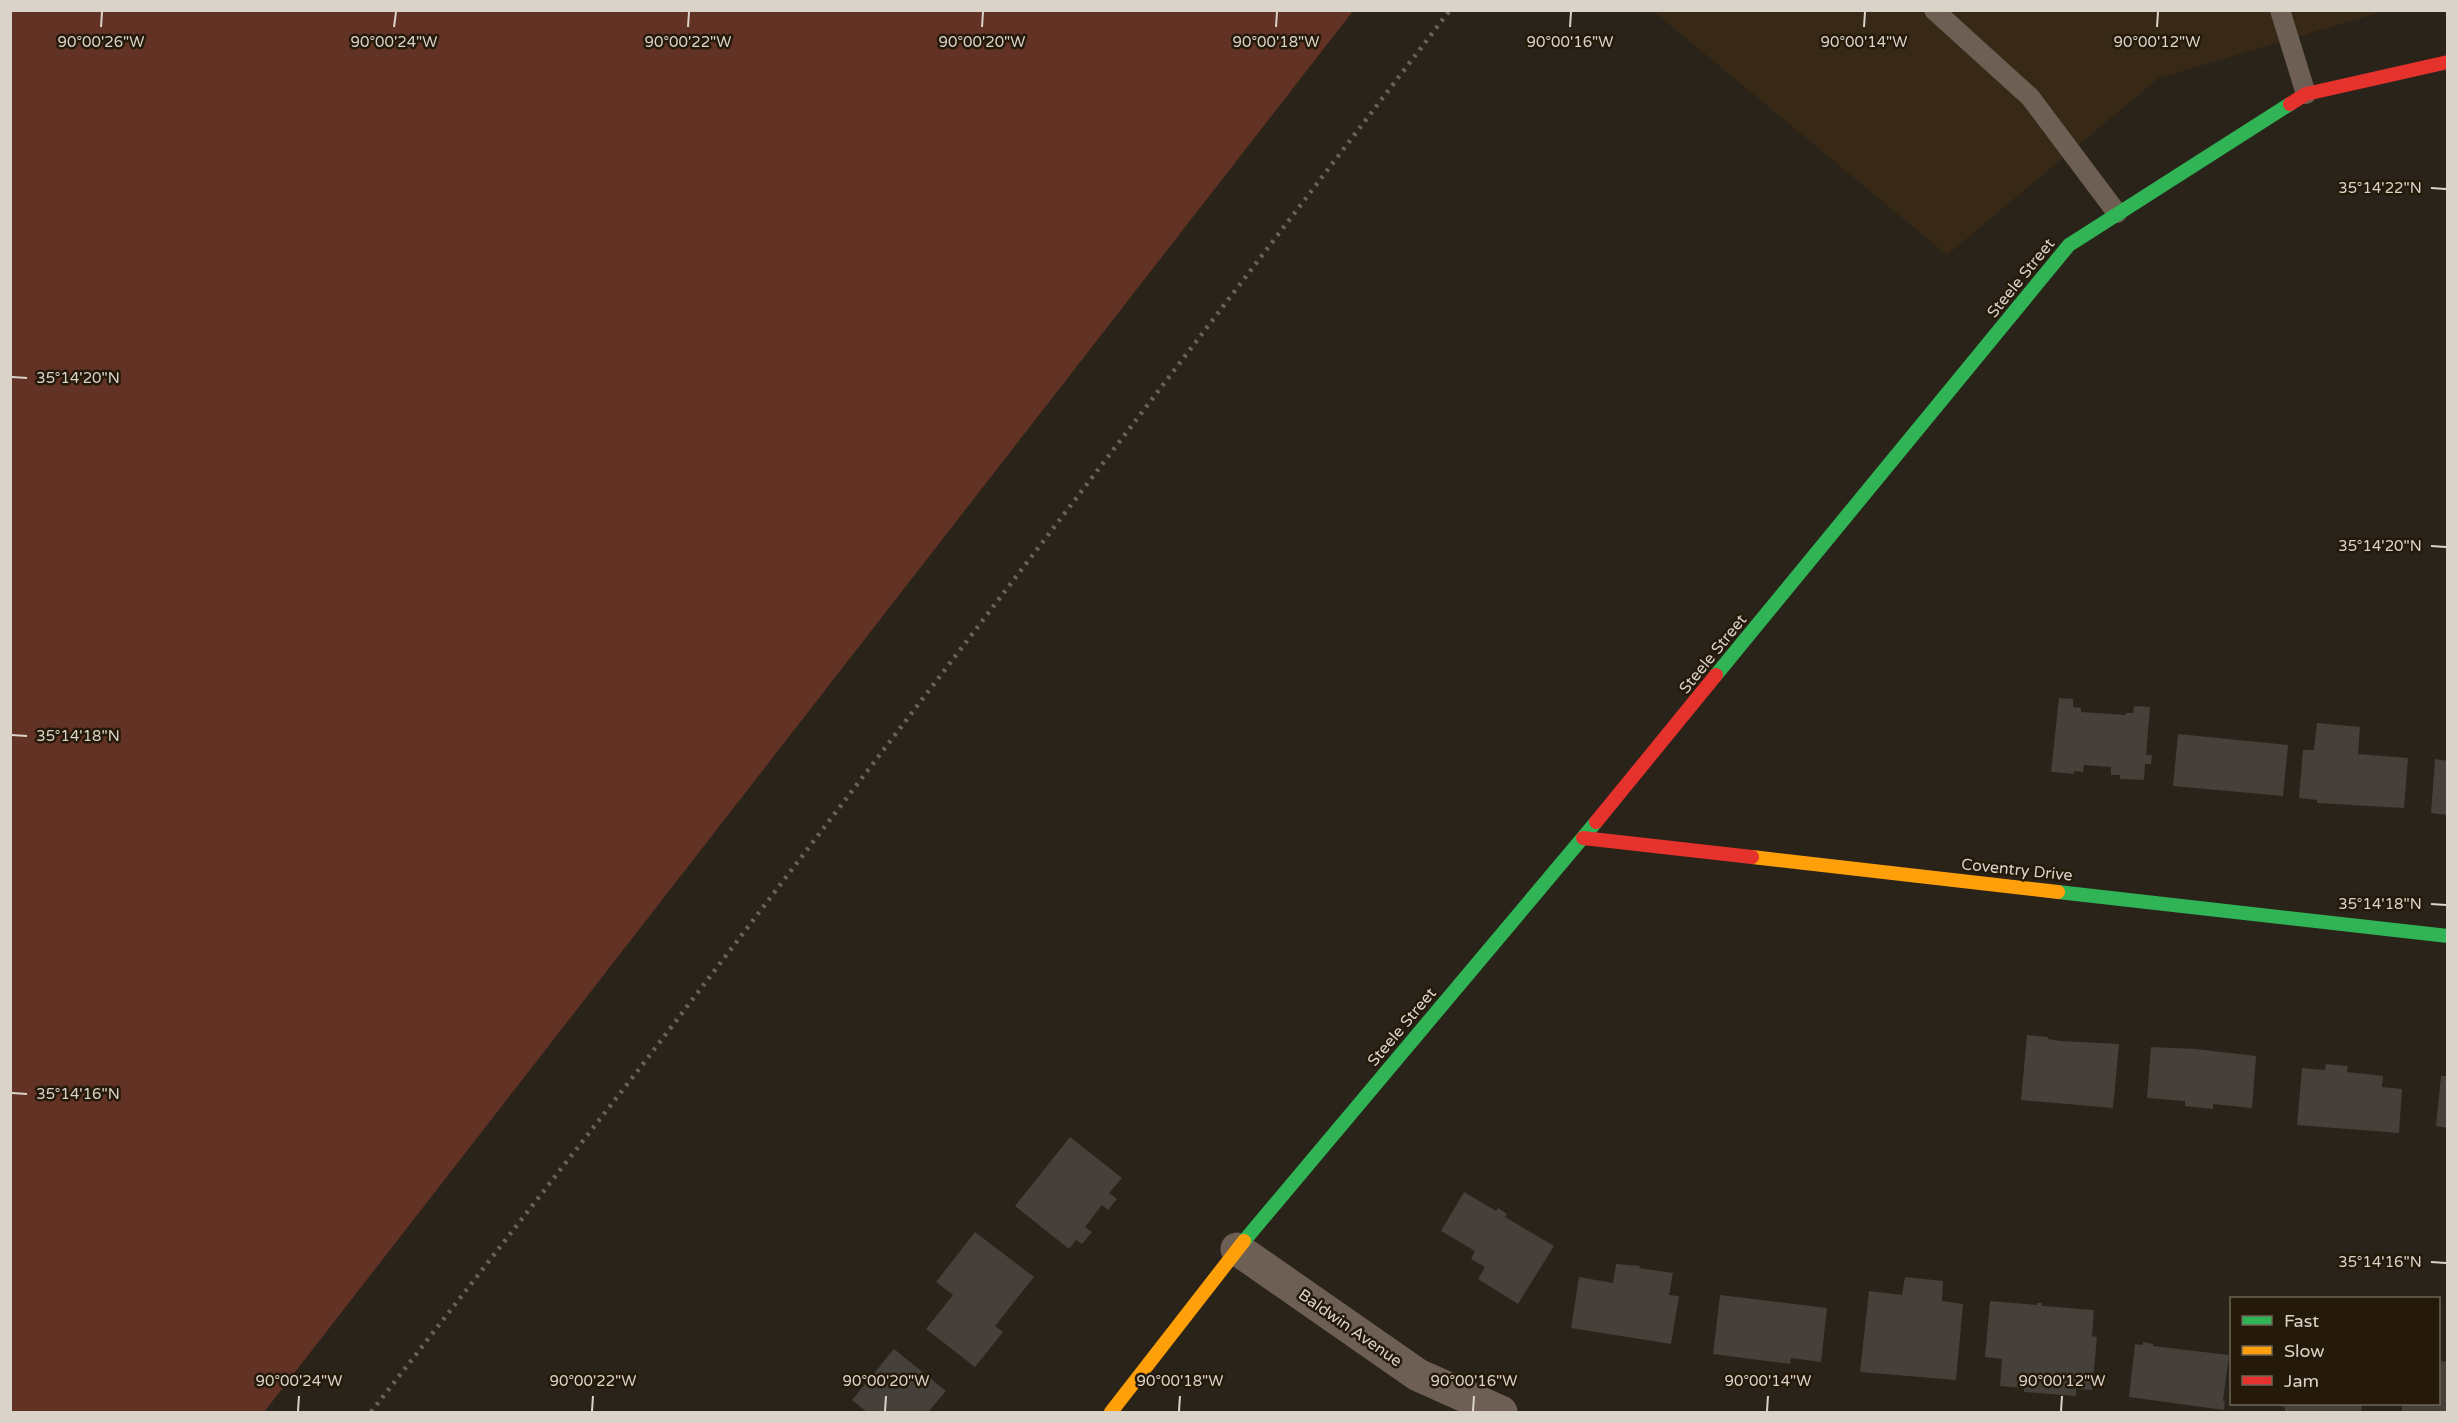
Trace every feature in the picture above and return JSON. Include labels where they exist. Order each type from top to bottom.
[{"type":"street","name":"Steele Street","points":[[1111,1413],[1236,1249],[1583,838],[2069,245],[2306,94],[2448,62]]},
{"type":"street","name":"Coventry Drive","points":[[1583,838],[2448,936]]},
{"type":"street","name":"Baldwin Avenue","points":[[1236,1249],[1418,1375],[1501,1413]]},
{"type":"lane","points":[[1934,10],[2030,97],[2116,213]]},
{"type":"lane","points":[[2280,10],[2306,94]]},
{"type":"shaded area","points":[[10,11],[1353,11],[264,1412],[11,1412]]},
{"type":"shaded area","points":[[1653,11],[2385,11],[2159,78],[1947,255]]},
{"type":"building","points":[[2059,698],[2073,699],[2073,707],[2081,708],[2081,712],[2126,715],[2126,713],[2133,713],[2134,706],[2150,707],[2146,755],[2152,755],[2151,764],[2145,764],[2144,780],[2120,779],[2120,775],[2111,775],[2111,767],[2084,765],[2083,772],[2074,771],[2074,774],[2051,772]]},
{"type":"building","points":[[2317,723],[2360,727],[2358,754],[2408,758],[2404,808],[2317,803],[2317,800],[2299,798],[2303,750],[2314,750]]},
{"type":"building","points":[[2178,734],[2288,745],[2283,796],[2173,786]]},
{"type":"building","points":[[2435,759],[2448,761],[2448,815],[2431,813]]},
{"type":"building","points":[[2027,1035],[2060,1041],[2119,1044],[2113,1108],[2021,1100]]},
{"type":"building","points":[[2151,1047],[2196,1049],[2256,1056],[2252,1108],[2213,1104],[2213,1109],[2185,1106],[2185,1101],[2147,1098]]},
{"type":"building","points":[[2326,1064],[2348,1066],[2347,1072],[2383,1076],[2382,1087],[2402,1089],[2399,1133],[2297,1125],[2302,1068],[2325,1070]]},
{"type":"building","points":[[2441,1076],[2448,1076],[2448,1128],[2436,1126]]},
{"type":"building","points":[[1070,1137],[1122,1178],[1109,1193],[1117,1199],[1108,1210],[1102,1205],[1085,1227],[1092,1232],[1082,1244],[1076,1240],[1069,1249],[1015,1206]]},
{"type":"building","points":[[1464,1192],[1496,1211],[1498,1208],[1507,1214],[1505,1217],[1554,1246],[1518,1304],[1478,1279],[1485,1267],[1471,1259],[1475,1251],[1441,1231]]},
{"type":"building","points":[[975,1232],[1034,1277],[995,1326],[1003,1332],[975,1367],[926,1329],[953,1295],[936,1282]]},
{"type":"building","points":[[1616,1264],[1673,1273],[1669,1295],[1679,1296],[1671,1344],[1571,1328],[1579,1277],[1613,1283]]},
{"type":"building","points":[[1905,1277],[1943,1281],[1942,1301],[1963,1304],[1956,1380],[1860,1372],[1869,1291],[1902,1295]]},
{"type":"building","points":[[1720,1295],[1827,1308],[1821,1362],[1791,1358],[1790,1364],[1713,1354]]},
{"type":"building","points":[[1990,1301],[2037,1305],[2037,1303],[2042,1303],[2042,1306],[2094,1310],[2092,1336],[2097,1337],[2092,1390],[2076,1389],[2076,1396],[2024,1392],[2024,1388],[2000,1386],[2002,1359],[1985,1357]]},
{"type":"building","points":[[2143,1342],[2153,1344],[2153,1346],[2229,1355],[2223,1401],[2225,1401],[2224,1410],[2129,1397],[2135,1344],[2143,1345]]},
{"type":"building","points":[[894,1349],[946,1391],[928,1412],[867,1412],[852,1400]]},
{"type":"building","points":[[2441,1361],[2448,1362],[2448,1412],[2402,1412],[2402,1405],[2440,1405]]},
{"type":"building","points":[[2272,1405],[2362,1405],[2361,1412],[2285,1412],[2285,1407]]},
{"type":"railway","points":[[371,1412],[643,1064],[1450,10]]},
{"type":"traffic: fast","points":[[1716,675],[2069,245],[2290,104]]},
{"type":"traffic: fast","points":[[1244,1241],[1596,822]]},
{"type":"traffic: fast","points":[[2058,892],[2448,936]]},
{"type":"traffic: slow","points":[[1752,857],[2058,892]]},
{"type":"traffic: slow","points":[[1111,1412],[1244,1241]]},
{"type":"traffic: jam","points":[[2290,104],[2306,94],[2448,62]]},
{"type":"traffic: jam","points":[[1596,822],[1716,675]]},
{"type":"traffic: jam","points":[[1583,838],[1752,857]]}]
